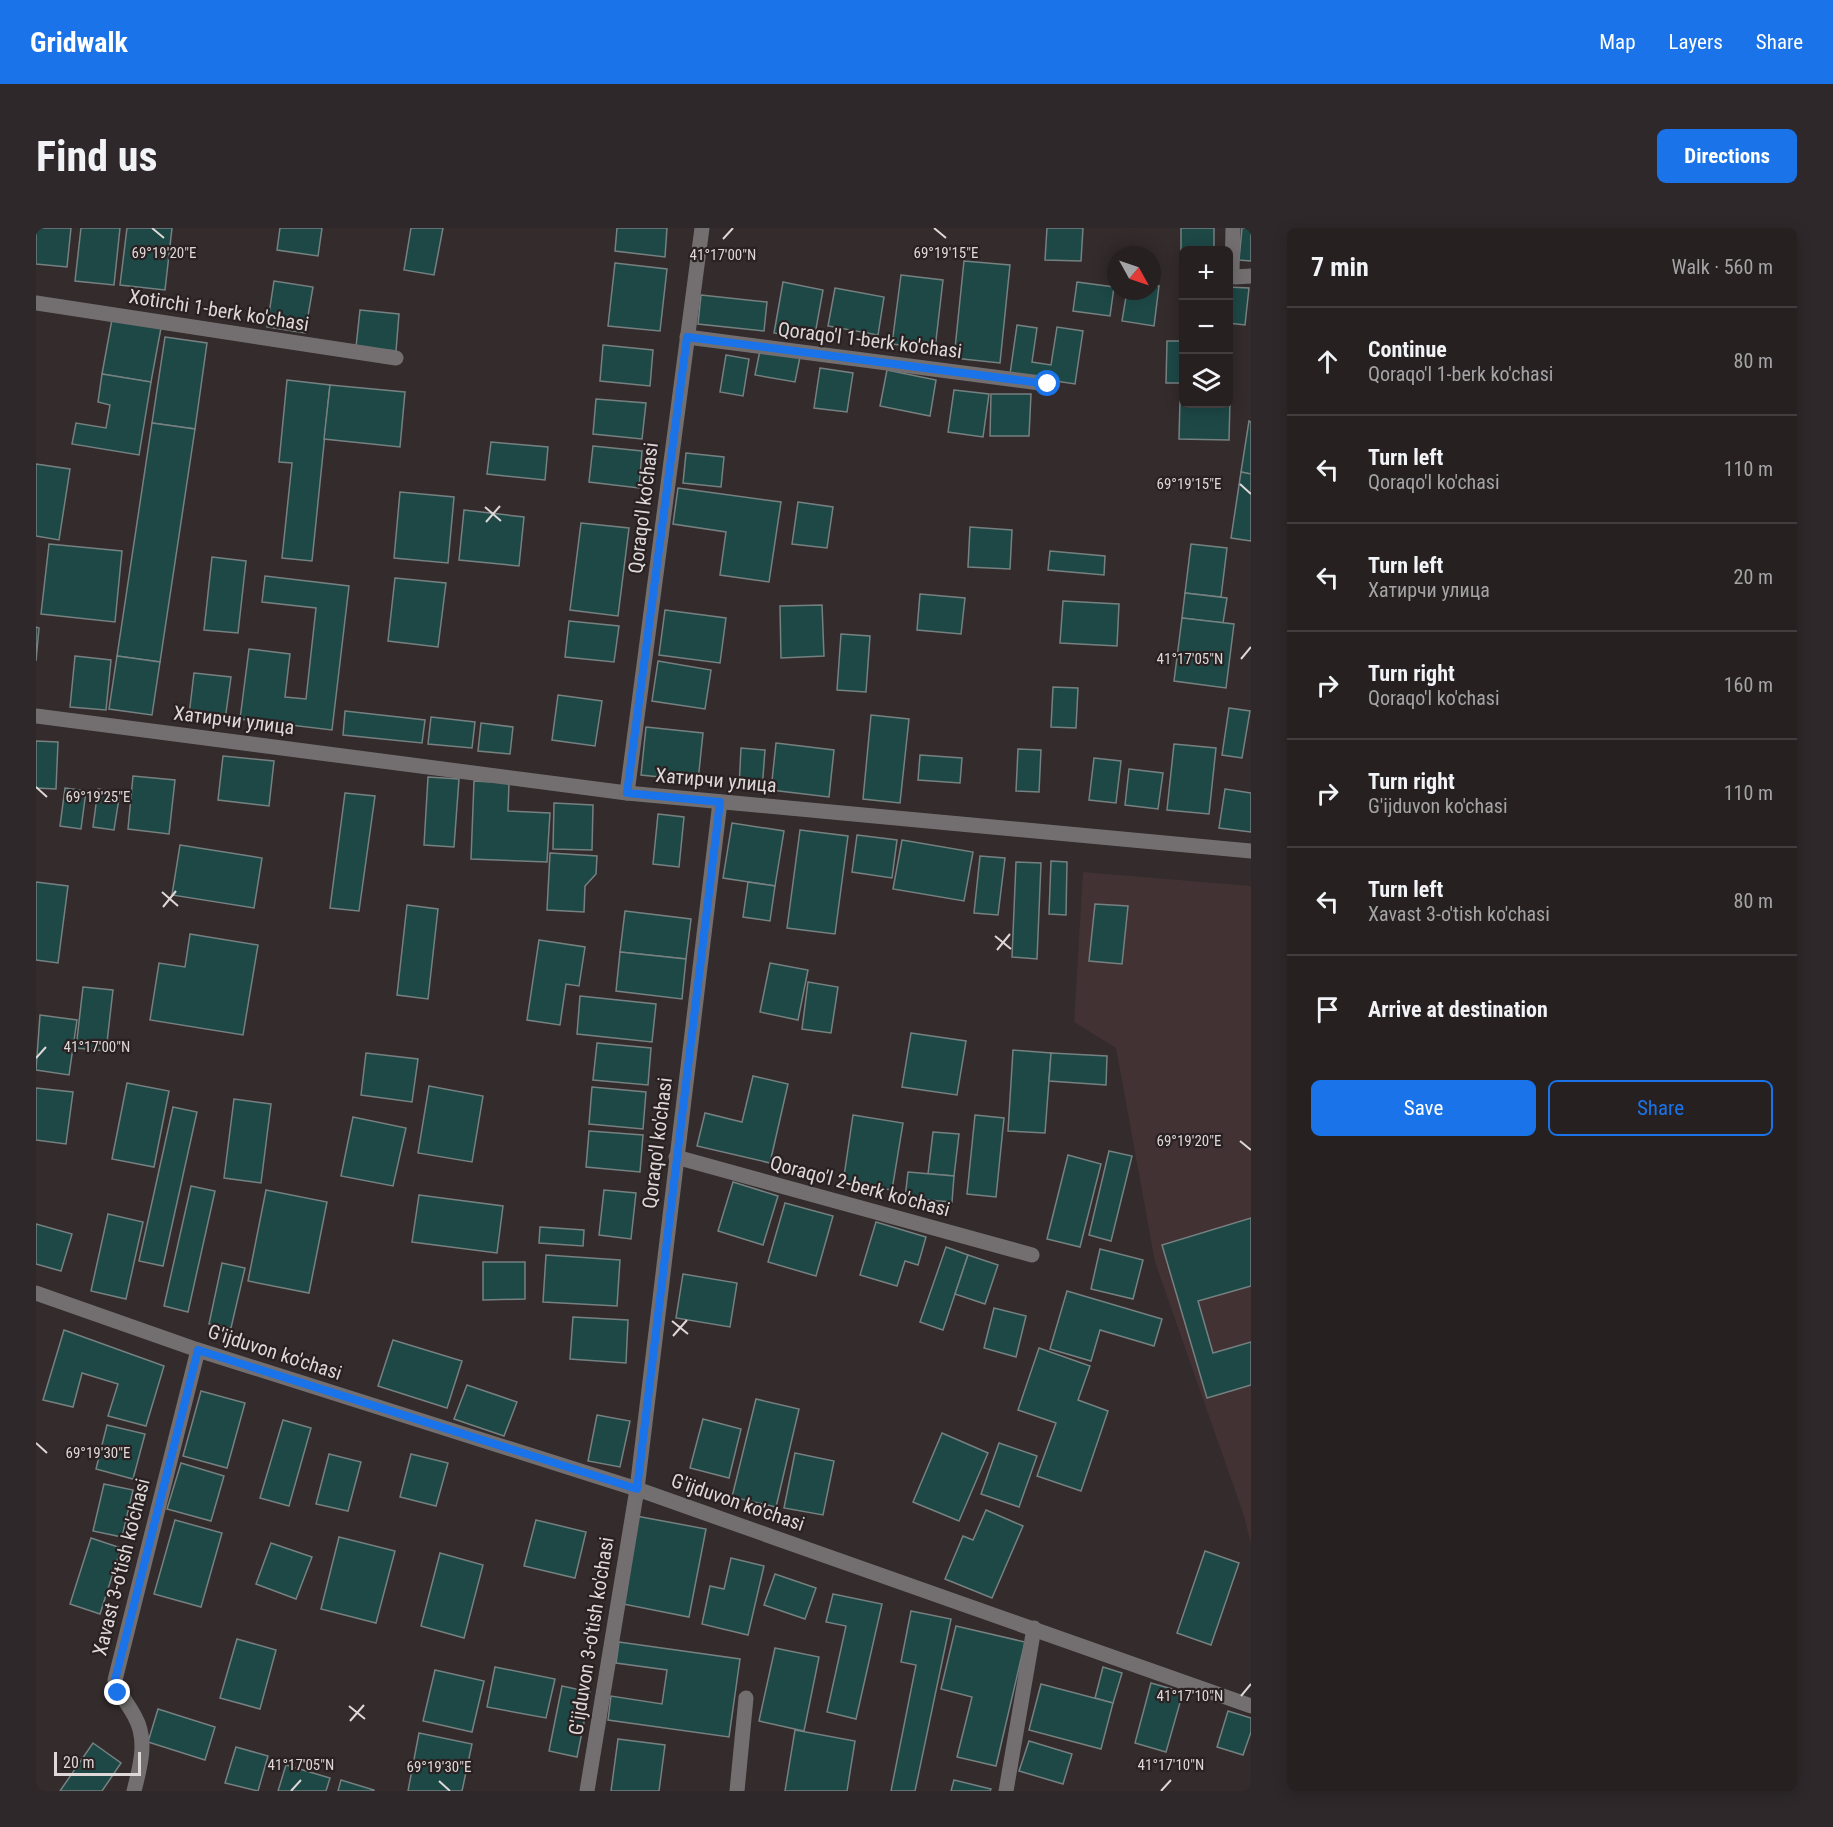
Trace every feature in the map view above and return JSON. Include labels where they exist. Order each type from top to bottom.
[{"type":"street","name":"Qoraqo'l ko'chasi","points":[[627,793],[702,228]]},
{"type":"street","points":[[1233,228],[1232,273],[1235,277],[1251,276]]},
{"type":"street","name":"Xotirchi 1-berk ko'chasi","points":[[36,303],[396,358]]},
{"type":"street","name":"Qoraqo'l 1-berk ko'chasi","points":[[687,337],[1048,384]]},
{"type":"street","name":"Хатирчи улица","points":[[36,716],[627,793],[1251,851]]},
{"type":"street","name":"Qoraqo'l ko'chasi","points":[[637,1489],[720,802]]},
{"type":"street","name":"Qoraqo'l 2-berk ko'chasi","points":[[676,1157],[1032,1255]]},
{"type":"street","name":"G'ijduvon ko'chasi","points":[[36,1293],[198,1350],[637,1489],[1251,1706]]},
{"type":"street","name":"Xavast 3-o'tish ko'chasi","points":[[134,1791],[142,1759],[142,1738],[136,1718],[118,1693],[115,1680],[198,1350]]},
{"type":"street","name":"G'ijduvon 3-o'tish ko'chasi","points":[[587,1791],[637,1489]]},
{"type":"street","points":[[1006,1791],[1034,1628]]},
{"type":"street","points":[[737,1791],[746,1698]]},
{"type":"shaded area","points":[[1083,872],[1251,886],[1251,1544],[1244,1516],[1155,1262],[1116,1048],[1074,1022]]},
{"type":"building","points":[[36,228],[71,228],[67,267],[36,264]]},
{"type":"building","points":[[81,228],[120,228],[114,285],[75,281]]},
{"type":"building","points":[[127,228],[172,228],[165,290],[120,285]]},
{"type":"building","points":[[280,228],[322,228],[318,256],[277,250]]},
{"type":"building","points":[[411,228],[443,228],[434,275],[404,270]]},
{"type":"building","points":[[617,228],[667,228],[665,257],[615,251]]},
{"type":"building","points":[[1047,228],[1083,228],[1081,261],[1045,260]]},
{"type":"building","points":[[1181,228],[1214,228],[1214,246],[1181,246]]},
{"type":"building","points":[[1242,228],[1251,228],[1251,261],[1239,260]]},
{"type":"building","points":[[964,261],[1010,265],[1000,363],[954,358]]},
{"type":"building","points":[[615,263],[667,269],[660,331],[608,326]]},
{"type":"building","points":[[901,275],[943,280],[935,349],[892,344]]},
{"type":"building","points":[[274,281],[313,287],[305,333],[267,327]]},
{"type":"building","points":[[783,282],[823,290],[814,340],[774,333]]},
{"type":"building","points":[[1077,282],[1107,286],[1107,300],[1112,300],[1110,316],[1073,311]]},
{"type":"building","points":[[1233,287],[1249,288],[1245,325],[1233,324]]},
{"type":"building","points":[[835,288],[884,297],[878,335],[828,326]]},
{"type":"building","points":[[701,295],[767,302],[764,331],[698,324]]},
{"type":"building","points":[[1126,300],[1157,300],[1154,326],[1122,321]]},
{"type":"building","points":[[360,310],[399,314],[396,351],[356,347]]},
{"type":"building","points":[[112,319],[161,328],[151,382],[102,374]]},
{"type":"building","points":[[1017,325],[1037,328],[1032,362],[1051,365],[1057,327],[1083,331],[1075,384],[1010,374]]},
{"type":"building","points":[[165,337],[207,343],[195,429],[152,423]]},
{"type":"building","points":[[1167,341],[1179,341],[1179,383],[1166,383]]},
{"type":"building","points":[[603,345],[653,350],[650,386],[600,381]]},
{"type":"building","points":[[760,350],[800,357],[795,382],[755,375]]},
{"type":"building","points":[[726,355],[749,359],[743,396],[720,392]]},
{"type":"building","points":[[820,368],[853,373],[847,412],[814,408]]},
{"type":"building","points":[[887,370],[936,380],[930,416],[880,406]]},
{"type":"building","points":[[102,374],[151,382],[139,455],[72,444],[76,423],[106,428],[110,405],[98,402]]},
{"type":"building","points":[[287,380],[330,385],[312,561],[282,558],[292,463],[279,462]]},
{"type":"building","points":[[330,385],[405,392],[400,447],[324,439]]},
{"type":"building","points":[[954,390],[989,394],[983,437],[948,432]]},
{"type":"building","points":[[991,394],[1031,394],[1029,436],[990,436]]},
{"type":"building","points":[[596,399],[646,403],[642,439],[593,434]]},
{"type":"building","points":[[1180,408],[1230,408],[1229,440],[1179,439]]},
{"type":"building","points":[[1249,421],[1251,422],[1251,474],[1241,472]]},
{"type":"building","points":[[152,423],[195,429],[160,662],[117,656]]},
{"type":"building","points":[[491,442],[548,447],[545,480],[487,474]]},
{"type":"building","points":[[593,446],[642,451],[639,488],[589,482]]},
{"type":"building","points":[[686,453],[724,457],[721,487],[683,483]]},
{"type":"building","points":[[36,464],[70,469],[59,540],[36,536]]},
{"type":"building","points":[[1241,472],[1251,474],[1251,541],[1231,538]]},
{"type":"building","points":[[678,488],[781,502],[769,582],[720,575],[726,532],[673,524]]},
{"type":"building","points":[[400,492],[454,497],[448,563],[394,558]]},
{"type":"building","points":[[798,502],[833,507],[827,548],[792,544]]},
{"type":"building","points":[[464,510],[524,517],[519,566],[459,560]]},
{"type":"building","points":[[581,523],[629,528],[618,616],[570,610]]},
{"type":"building","points":[[970,527],[1012,530],[1010,569],[968,567]]},
{"type":"building","points":[[49,544],[122,551],[115,622],[41,614]]},
{"type":"building","points":[[1191,544],[1227,548],[1221,597],[1185,593]]},
{"type":"building","points":[[1050,551],[1105,556],[1104,575],[1048,570]]},
{"type":"building","points":[[212,557],[246,561],[238,633],[204,630]]},
{"type":"building","points":[[265,576],[349,586],[332,730],[240,719],[249,649],[290,654],[285,697],[306,699],[316,608],[262,602]]},
{"type":"building","points":[[395,578],[446,583],[438,647],[388,641]]},
{"type":"building","points":[[1185,593],[1227,598],[1223,623],[1182,618]]},
{"type":"building","points":[[920,594],[965,598],[961,634],[917,630]]},
{"type":"building","points":[[1063,601],[1119,604],[1117,646],[1060,643]]},
{"type":"building","points":[[822,605],[824,656],[781,658],[780,606]]},
{"type":"building","points":[[665,610],[726,618],[720,663],[659,655]]},
{"type":"building","points":[[1182,618],[1234,624],[1226,688],[1174,681]]},
{"type":"building","points":[[569,621],[619,626],[614,662],[565,657]]},
{"type":"building","points":[[36,627],[39,628],[36,661]]},
{"type":"building","points":[[841,634],[870,636],[866,692],[837,690]]},
{"type":"building","points":[[75,656],[111,660],[106,710],[70,707]]},
{"type":"building","points":[[117,656],[160,662],[152,715],[109,709]]},
{"type":"building","points":[[658,661],[711,670],[705,709],[652,701]]},
{"type":"building","points":[[194,673],[231,677],[225,720],[189,715]]},
{"type":"building","points":[[1053,687],[1078,688],[1076,728],[1051,727]]},
{"type":"building","points":[[558,695],[602,701],[595,746],[552,740]]},
{"type":"building","points":[[1229,708],[1250,711],[1242,758],[1222,755]]},
{"type":"building","points":[[345,711],[425,720],[422,743],[343,735]]},
{"type":"building","points":[[871,715],[909,719],[900,803],[863,799]]},
{"type":"building","points":[[431,717],[475,722],[472,748],[428,744]]},
{"type":"building","points":[[481,723],[513,727],[510,754],[478,751]]},
{"type":"building","points":[[646,727],[703,733],[698,781],[641,775]]},
{"type":"building","points":[[36,741],[58,742],[56,789],[36,788]]},
{"type":"building","points":[[776,743],[834,750],[829,797],[771,790]]},
{"type":"building","points":[[1174,744],[1216,748],[1209,814],[1167,810]]},
{"type":"building","points":[[741,748],[765,750],[762,790],[739,788]]},
{"type":"building","points":[[1018,749],[1041,750],[1039,792],[1016,791]]},
{"type":"building","points":[[920,755],[962,758],[960,783],[918,780]]},
{"type":"building","points":[[223,756],[274,761],[269,806],[218,800]]},
{"type":"building","points":[[1094,758],[1121,761],[1116,803],[1089,800]]},
{"type":"building","points":[[1129,769],[1163,773],[1158,809],[1125,805]]},
{"type":"building","points":[[133,776],[175,780],[169,834],[128,829]]},
{"type":"building","points":[[428,777],[459,779],[454,847],[424,845]]},
{"type":"building","points":[[474,781],[509,783],[508,811],[550,813],[547,862],[471,859]]},
{"type":"building","points":[[65,788],[86,791],[81,829],[60,826]]},
{"type":"building","points":[[98,789],[120,792],[114,830],[93,827]]},
{"type":"building","points":[[1225,789],[1251,793],[1251,832],[1219,828]]},
{"type":"building","points":[[345,793],[375,796],[359,911],[330,908]]},
{"type":"building","points":[[554,803],[593,805],[592,850],[553,849]]},
{"type":"building","points":[[658,814],[684,817],[679,867],[653,864]]},
{"type":"building","points":[[732,823],[784,831],[775,886],[723,878]]},
{"type":"building","points":[[800,830],[848,836],[835,934],[787,928]]},
{"type":"building","points":[[857,835],[897,840],[892,878],[852,872]]},
{"type":"building","points":[[902,840],[973,852],[964,901],[893,889]]},
{"type":"building","points":[[180,845],[262,858],[254,908],[172,895]]},
{"type":"building","points":[[550,853],[597,856],[596,874],[585,886],[584,912],[547,910]]},
{"type":"building","points":[[980,856],[1005,858],[998,915],[974,913]]},
{"type":"building","points":[[1051,861],[1067,862],[1066,915],[1049,914]]},
{"type":"building","points":[[1016,862],[1041,863],[1037,959],[1012,957]]},
{"type":"building","points":[[36,882],[68,886],[58,963],[36,960]]},
{"type":"building","points":[[748,882],[775,886],[770,921],[743,917]]},
{"type":"building","points":[[1095,904],[1128,906],[1122,964],[1089,961]]},
{"type":"building","points":[[407,905],[438,909],[428,999],[397,995]]},
{"type":"building","points":[[625,911],[691,919],[686,959],[620,952]]},
{"type":"building","points":[[190,934],[258,945],[243,1035],[150,1020],[159,963],[185,967]]},
{"type":"building","points":[[539,940],[585,947],[579,986],[566,984],[560,1025],[527,1020]]},
{"type":"building","points":[[620,952],[686,959],[682,999],[616,991]]},
{"type":"building","points":[[770,963],[808,970],[798,1020],[760,1012]]},
{"type":"building","points":[[808,982],[838,987],[831,1033],[802,1029]]},
{"type":"building","points":[[83,987],[113,990],[106,1051],[76,1048]]},
{"type":"building","points":[[580,996],[656,1004],[652,1042],[577,1034]]},
{"type":"building","points":[[40,1015],[77,1020],[69,1075],[36,1070]]},
{"type":"building","points":[[911,1033],[966,1041],[957,1095],[902,1087]]},
{"type":"building","points":[[597,1043],[651,1048],[648,1085],[593,1080]]},
{"type":"building","points":[[1013,1050],[1051,1053],[1045,1133],[1008,1131]]},
{"type":"building","points":[[366,1053],[418,1059],[412,1102],[361,1095]]},
{"type":"building","points":[[1051,1053],[1107,1056],[1106,1085],[1049,1081]]},
{"type":"building","points":[[753,1076],[788,1084],[770,1163],[697,1146],[705,1113],[742,1122]]},
{"type":"building","points":[[127,1083],[169,1091],[154,1167],[112,1159]]},
{"type":"building","points":[[429,1086],[483,1096],[472,1162],[418,1153]]},
{"type":"building","points":[[592,1087],[646,1092],[643,1129],[589,1124]]},
{"type":"building","points":[[36,1088],[73,1092],[66,1144],[36,1140]]},
{"type":"building","points":[[234,1099],[271,1104],[261,1183],[224,1178]]},
{"type":"building","points":[[173,1107],[197,1112],[163,1266],[139,1261]]},
{"type":"building","points":[[853,1115],[903,1123],[892,1190],[843,1183]]},
{"type":"building","points":[[975,1115],[1004,1118],[996,1197],[967,1194]]},
{"type":"building","points":[[353,1117],[406,1128],[393,1186],[341,1176]]},
{"type":"building","points":[[589,1131],[643,1135],[640,1172],[586,1167]]},
{"type":"building","points":[[933,1132],[959,1134],[954,1176],[928,1174]]},
{"type":"building","points":[[1109,1151],[1132,1156],[1111,1241],[1089,1235]]},
{"type":"building","points":[[1068,1155],[1101,1164],[1080,1247],[1047,1239]]},
{"type":"building","points":[[908,1172],[954,1176],[952,1202],[905,1198]]},
{"type":"building","points":[[733,1182],[778,1196],[763,1245],[718,1231]]},
{"type":"building","points":[[191,1186],[215,1191],[188,1312],[164,1306]]},
{"type":"building","points":[[266,1190],[327,1202],[309,1293],[248,1281]]},
{"type":"building","points":[[604,1190],[636,1193],[631,1239],[599,1235]]},
{"type":"building","points":[[419,1195],[503,1206],[497,1253],[412,1242]]},
{"type":"building","points":[[785,1203],[833,1216],[816,1276],[768,1262]]},
{"type":"building","points":[[108,1214],[143,1222],[126,1299],[91,1291]]},
{"type":"building","points":[[1251,1218],[1251,1286],[1198,1301],[1213,1353],[1251,1342],[1251,1385],[1207,1398],[1162,1245]]},
{"type":"building","points":[[876,1222],[926,1237],[918,1265],[905,1261],[897,1286],[860,1275]]},
{"type":"building","points":[[36,1224],[72,1234],[61,1271],[36,1264]]},
{"type":"building","points":[[540,1227],[584,1230],[583,1246],[539,1243]]},
{"type":"building","points":[[946,1247],[968,1255],[943,1330],[920,1322]]},
{"type":"building","points":[[1100,1249],[1143,1260],[1133,1299],[1091,1289]]},
{"type":"building","points":[[546,1255],[620,1260],[617,1306],[543,1302]]},
{"type":"building","points":[[968,1255],[998,1265],[985,1304],[955,1294]]},
{"type":"building","points":[[483,1262],[525,1262],[525,1299],[483,1300]]},
{"type":"building","points":[[222,1263],[245,1268],[231,1328],[209,1324]]},
{"type":"building","points":[[683,1274],[737,1283],[730,1327],[676,1318]]},
{"type":"building","points":[[1067,1291],[1162,1319],[1154,1346],[1100,1330],[1091,1361],[1050,1349]]},
{"type":"building","points":[[994,1308],[1026,1316],[1016,1357],[984,1348]]},
{"type":"building","points":[[573,1317],[628,1320],[626,1363],[570,1359]]},
{"type":"building","points":[[64,1330],[164,1366],[146,1426],[108,1416],[118,1384],[82,1373],[73,1407],[43,1400]]},
{"type":"building","points":[[393,1340],[462,1361],[447,1408],[378,1386]]},
{"type":"building","points":[[1039,1348],[1090,1366],[1078,1400],[1108,1411],[1081,1491],[1037,1476],[1056,1423],[1018,1410]]},
{"type":"building","points":[[467,1385],[517,1402],[504,1436],[454,1419]]},
{"type":"building","points":[[201,1391],[245,1403],[227,1468],[183,1456]]},
{"type":"building","points":[[756,1399],[799,1409],[776,1507],[732,1497]]},
{"type":"building","points":[[597,1415],[630,1421],[620,1467],[588,1461]]},
{"type":"building","points":[[703,1419],[741,1429],[729,1478],[690,1468]]},
{"type":"building","points":[[283,1420],[311,1428],[289,1506],[260,1498]]},
{"type":"building","points":[[107,1425],[145,1434],[133,1479],[96,1469]]},
{"type":"building","points":[[942,1433],[988,1453],[959,1521],[913,1502]]},
{"type":"building","points":[[999,1443],[1037,1456],[1019,1507],[981,1494]]},
{"type":"building","points":[[795,1453],[834,1461],[823,1515],[784,1508]]},
{"type":"building","points":[[329,1454],[361,1462],[348,1511],[316,1504]]},
{"type":"building","points":[[411,1454],[448,1463],[436,1506],[400,1497]]},
{"type":"building","points":[[181,1463],[224,1476],[211,1521],[167,1509]]},
{"type":"building","points":[[104,1484],[133,1490],[122,1537],[93,1531]]},
{"type":"building","points":[[986,1510],[1023,1526],[992,1598],[945,1579],[963,1536],[973,1540]]},
{"type":"building","points":[[636,1516],[706,1529],[689,1617],[618,1603]]},
{"type":"building","points":[[175,1520],[222,1533],[201,1607],[154,1594]]},
{"type":"building","points":[[536,1520],[586,1532],[575,1578],[524,1566]]},
{"type":"building","points":[[339,1537],[395,1551],[376,1623],[321,1609]]},
{"type":"building","points":[[91,1538],[121,1548],[100,1614],[70,1604]]},
{"type":"building","points":[[271,1543],[312,1557],[296,1599],[256,1584]]},
{"type":"building","points":[[1205,1551],[1239,1563],[1211,1645],[1177,1633]]},
{"type":"building","points":[[440,1553],[483,1565],[464,1638],[421,1626]]},
{"type":"building","points":[[731,1558],[764,1566],[748,1635],[702,1624],[710,1586],[724,1589]]},
{"type":"building","points":[[775,1574],[816,1588],[805,1619],[764,1605]]},
{"type":"building","points":[[833,1594],[882,1604],[856,1719],[827,1712],[846,1626],[826,1622]]},
{"type":"building","points":[[911,1611],[951,1619],[915,1791],[891,1791],[916,1665],[901,1662]]},
{"type":"building","points":[[956,1626],[1025,1642],[996,1766],[957,1757],[972,1697],[941,1689]]},
{"type":"building","points":[[237,1639],[276,1650],[260,1709],[220,1698]]},
{"type":"building","points":[[619,1642],[740,1659],[729,1737],[608,1720],[611,1696],[662,1704],[667,1670],[616,1663]]},
{"type":"building","points":[[775,1648],[819,1657],[804,1731],[759,1721]]},
{"type":"building","points":[[495,1667],[555,1679],[546,1718],[487,1707]]},
{"type":"building","points":[[1103,1667],[1122,1673],[1113,1703],[1095,1698]]},
{"type":"building","points":[[435,1670],[484,1681],[472,1732],[423,1721]]},
{"type":"building","points":[[1151,1683],[1183,1692],[1166,1752],[1135,1743]]},
{"type":"building","points":[[1041,1684],[1113,1703],[1101,1749],[1029,1730]]},
{"type":"building","points":[[562,1686],[590,1692],[577,1757],[549,1751]]},
{"type":"building","points":[[158,1709],[215,1727],[205,1760],[148,1742]]},
{"type":"building","points":[[1228,1711],[1251,1718],[1251,1732],[1243,1755],[1217,1747]]},
{"type":"building","points":[[795,1730],[855,1741],[847,1791],[785,1791]]},
{"type":"building","points":[[419,1733],[472,1744],[462,1791],[408,1791]]},
{"type":"building","points":[[618,1739],[665,1745],[659,1791],[611,1791]]},
{"type":"building","points":[[1029,1741],[1072,1754],[1063,1784],[1019,1771]]},
{"type":"building","points":[[93,1743],[121,1763],[102,1791],[60,1791]]},
{"type":"building","points":[[236,1747],[268,1756],[258,1791],[225,1783]]},
{"type":"building","points":[[286,1765],[330,1778],[326,1791],[278,1791]]},
{"type":"building","points":[[341,1780],[374,1790],[374,1791],[338,1791]]},
{"type":"building","points":[[954,1780],[991,1789],[990,1791],[951,1791]]},
{"type":"route","points":[[118,1693],[115,1680],[198,1350],[637,1489],[720,802],[627,793],[687,337],[1048,384]]}]
